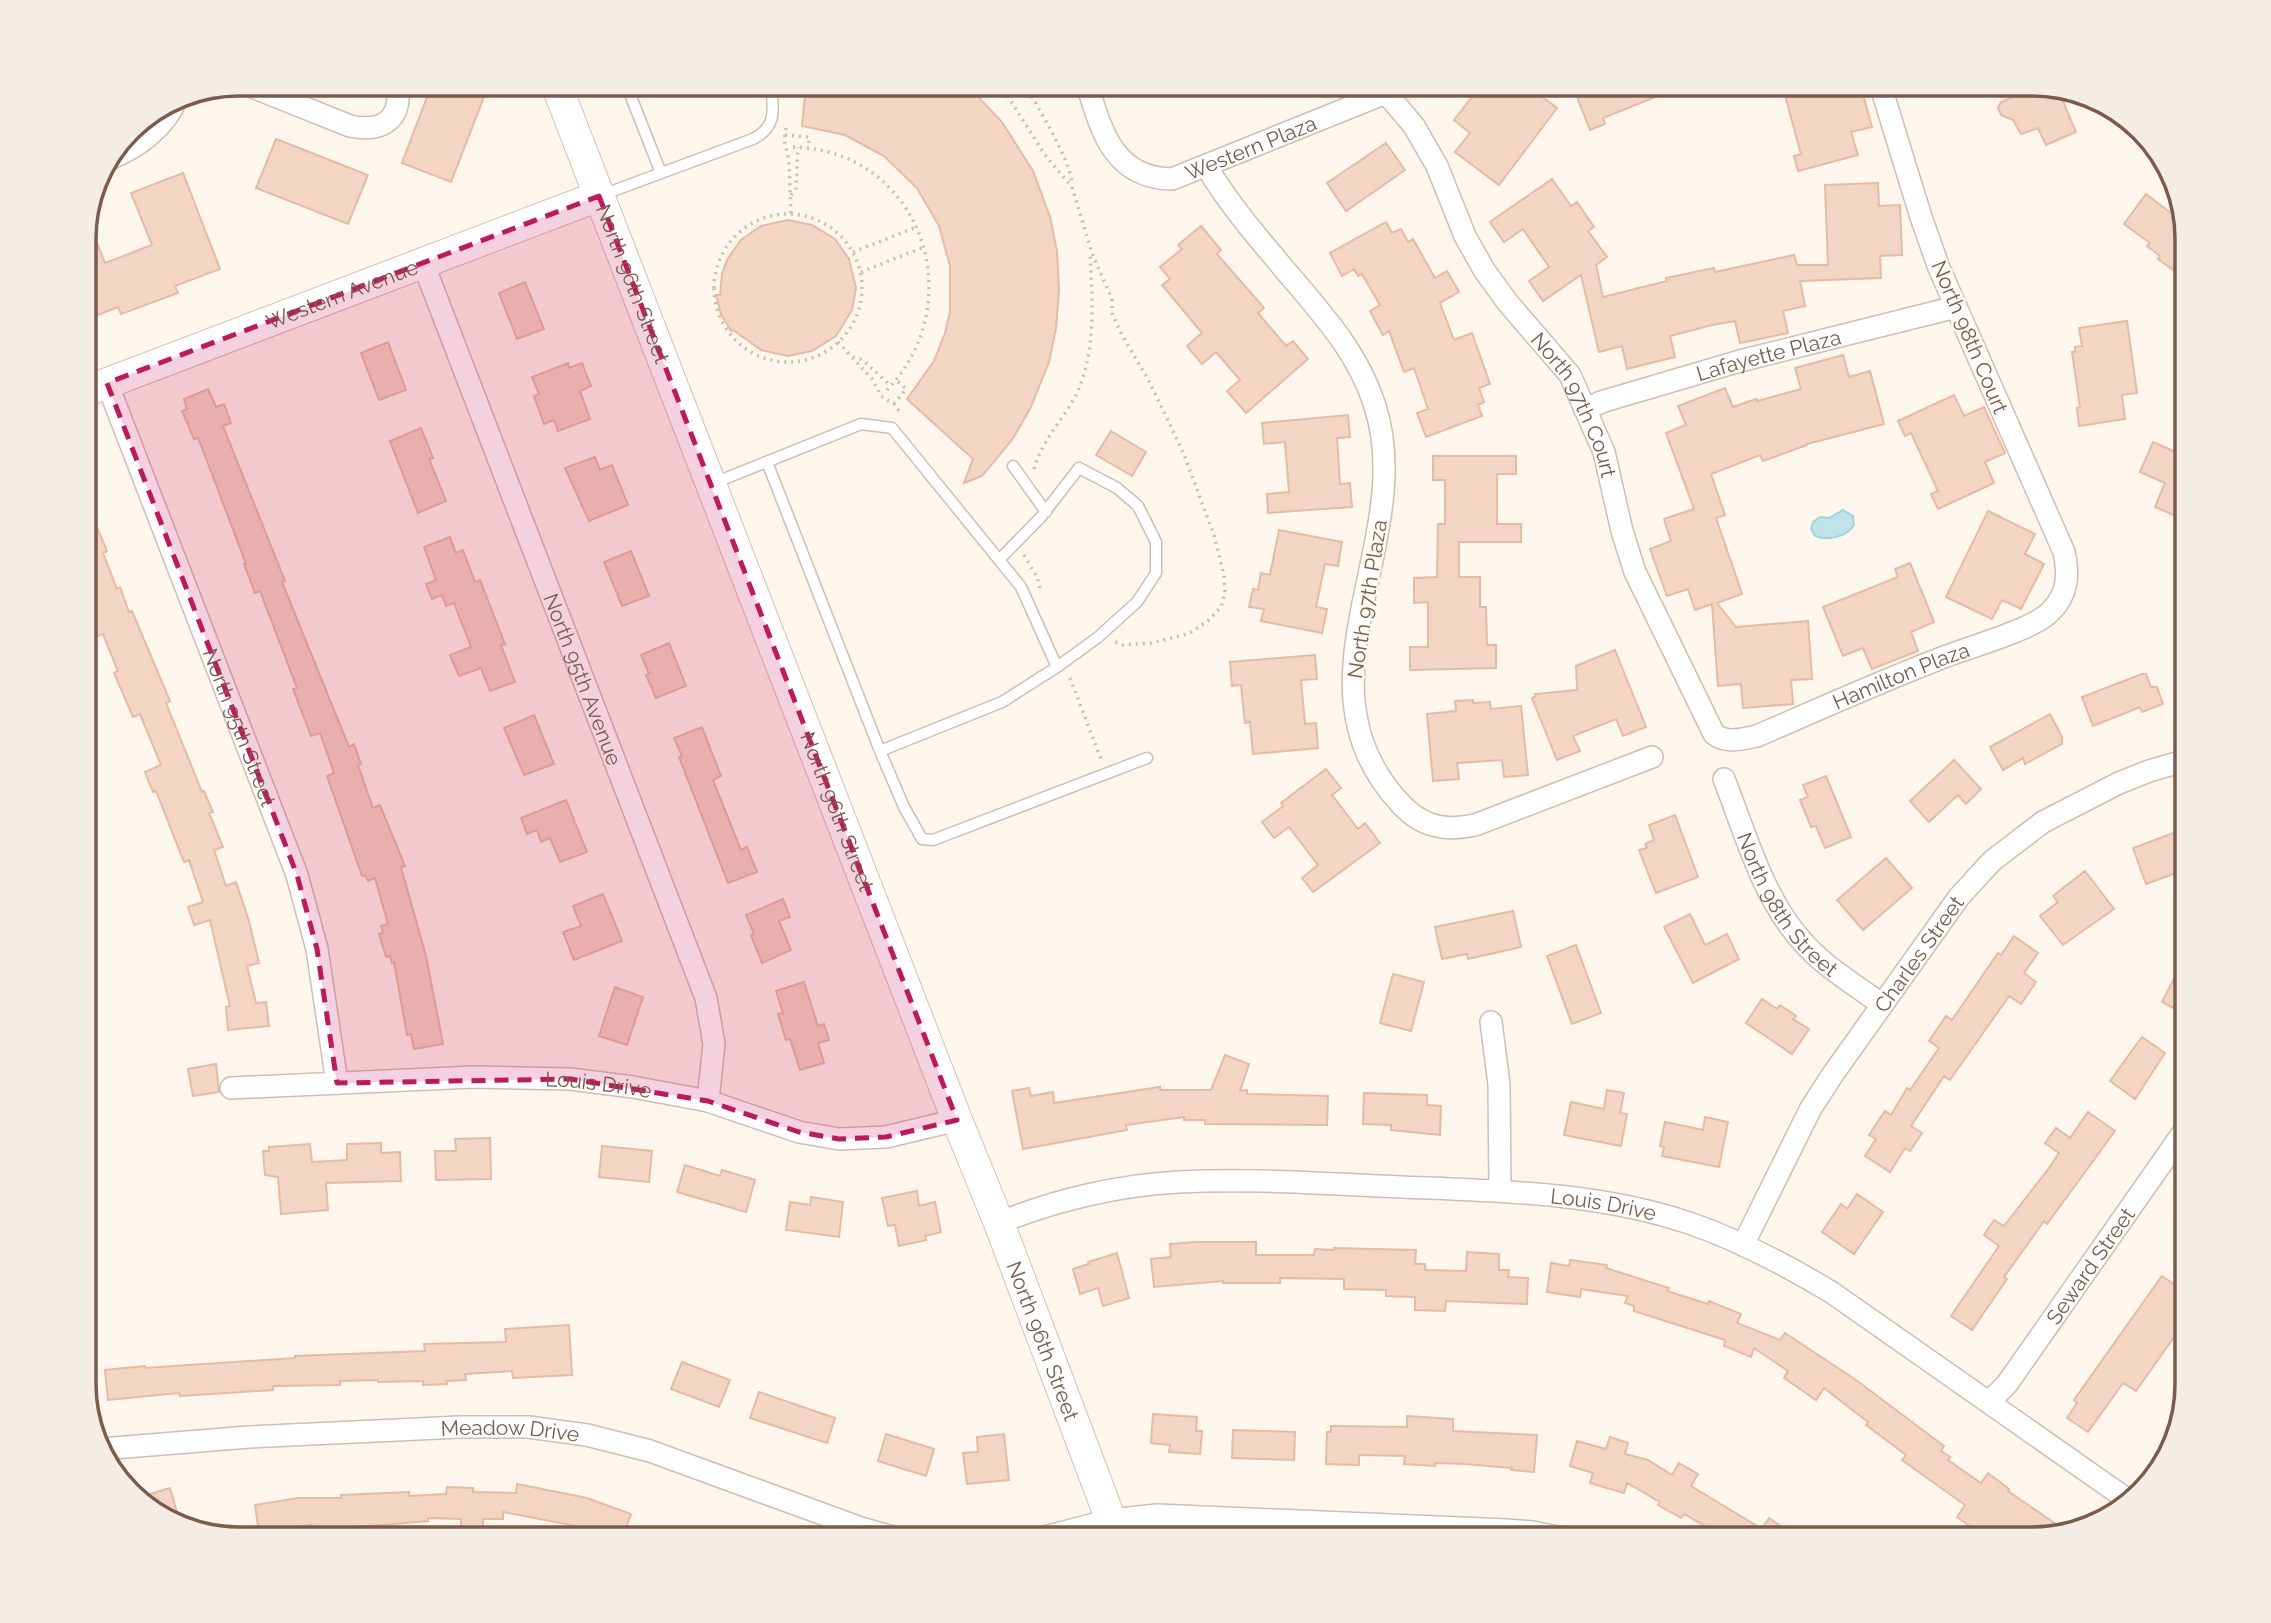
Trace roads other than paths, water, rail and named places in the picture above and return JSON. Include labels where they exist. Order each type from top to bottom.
[{"type":"street","name":"Western Plaza","points":[[1091,97],[1101,130],[1110,146],[1130,167],[1152,176],[1172,179],[1378,96]]},
{"type":"street","name":"North 97th Court","points":[[1389,96],[1414,126],[1437,166],[1465,236],[1484,270],[1508,303],[1570,375],[1604,452],[1622,531],[1635,572],[1714,734],[1720,738]]},
{"type":"street","name":"North 98th Court","points":[[1884,96],[1921,217],[1956,307],[2064,552],[2067,567],[2066,586]]},
{"type":"street","points":[[277,97],[351,127],[365,129],[387,122],[394,114],[399,97]]},
{"type":"street","name":"North 96th Street","points":[[561,97],[999,1223],[1113,1527]]},
{"type":"street","points":[[128,150],[149,136],[169,115]]},
{"type":"street","name":"North 97th Plaza","points":[[1206,166],[1229,203],[1344,341],[1364,375],[1375,405],[1383,447],[1383,491],[1352,672],[1353,704],[1364,746],[1376,772],[1392,795],[1408,813],[1424,823],[1442,829],[1457,829],[1475,825],[1652,757]]},
{"type":"street","name":"Western Avenue","points":[[97,387],[600,196]]},
{"type":"street","name":"North 95th Avenue","points":[[423,263],[706,998],[713,1044],[708,1101]]},
{"type":"street","name":"Lafayette Plaza","points":[[1585,410],[1601,402],[1740,361],[1956,307]]},
{"type":"street","name":"North 95th Street","points":[[97,393],[298,875],[317,949],[337,1083]]},
{"type":"street","name":"Hamilton Plaza","points":[[1720,738],[1734,740],[1757,736],[1938,659],[2036,623],[2051,612],[2062,598],[2066,586]]},
{"type":"street","name":"Charles Street","points":[[1744,1245],[1811,1108],[1958,897],[1992,861],[2043,822],[2149,771],[2175,764]]},
{"type":"street","name":"North 98th Street","points":[[1724,779],[1766,883],[1788,923],[1816,956],[1881,1004]]},
{"type":"street","points":[[1491,1022],[1499,1084],[1500,1191]]},
{"type":"street","name":"Louis Drive","points":[[231,1088],[472,1077],[570,1079],[708,1101],[799,1132],[839,1139],[886,1137],[957,1120]]},
{"type":"street","name":"Seward Street","points":[[1989,1402],[2007,1384],[2175,1144]]},
{"type":"street","name":"Louis Drive","points":[[999,1223],[1095,1194],[1139,1185],[1179,1181],[1247,1181],[1500,1191],[1623,1206],[1688,1223],[1783,1264],[1831,1292],[2121,1495]]},
{"type":"street","name":"Meadow Drive","points":[[111,1447],[248,1437],[460,1427],[528,1427],[587,1435],[650,1451],[858,1527]]},
{"type":"street","points":[[1120,1527],[1157,1515],[1319,1527]]},
{"type":"lane","points":[[631,97],[661,173]]},
{"type":"lane","points":[[600,196],[766,132],[773,116],[772,97]]},
{"type":"lane","points":[[711,484],[861,424],[892,428],[1021,587],[1061,664]]},
{"type":"lane","points":[[767,462],[880,751],[904,807],[922,839],[933,840],[1147,758]]},
{"type":"lane","points":[[1013,466],[1045,512]]},
{"type":"lane","points":[[880,751],[1002,702],[1101,634],[1137,602],[1156,573],[1156,542],[1138,506],[1117,488],[1079,468],[1045,512],[999,560]]},
{"type":"water","points":[[1843,510],[1853,516],[1854,525],[1851,529],[1837,537],[1815,536],[1811,529],[1813,522],[1820,517],[1829,518]]}]
